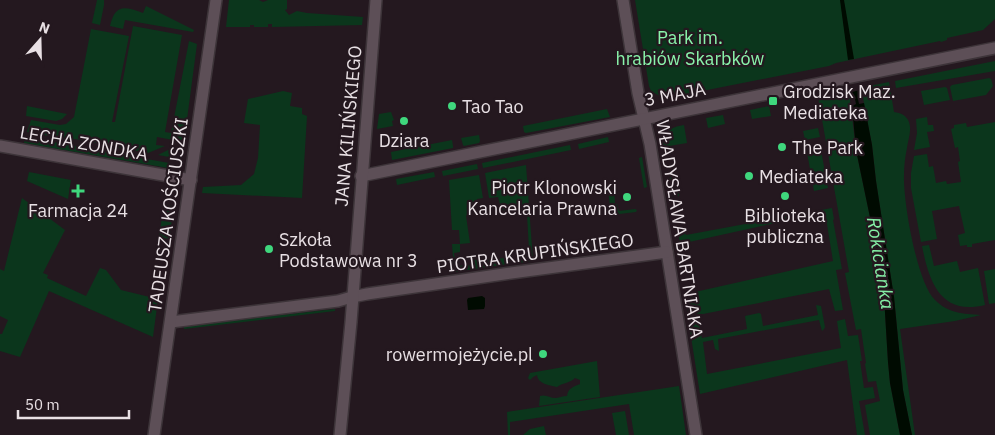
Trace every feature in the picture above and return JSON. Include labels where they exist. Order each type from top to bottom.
[{"type":"street","name":"TADEUSZA KOŚCIUSZKI","points":[[154,435],[216,0]]},
{"type":"street","name":"JANA KILIŃSKIEGO","points":[[340,435],[376,0]]},
{"type":"street","name":"WŁADYSŁAWA BARTNIAKA","points":[[623,0],[638,93],[650,144],[696,435]]},
{"type":"street","name":"3 MAJA","points":[[361,176],[995,48]]},
{"type":"street","name":"LECHA ZONDKA","points":[[0,146],[191,180]]},
{"type":"street","name":"PIOTRA KRUPIŃSKIEGO","points":[[171,322],[338,301],[352,297],[511,273],[667,252]]},
{"type":"green space","points":[[97,0],[104,0],[100,25],[92,23]]},
{"type":"green space","points":[[229,0],[259,0],[263,2],[268,0],[287,0],[287,9],[285,10],[289,15],[297,11],[363,17],[362,25],[272,27],[272,24],[268,24],[268,27],[254,27],[254,25],[250,25],[250,27],[226,27]]},
{"type":"green space","name":"Park im. hrabiów Skarbków","points":[[635,0],[995,0],[995,19],[983,30],[947,38],[947,40],[941,42],[663,98],[651,91],[649,86]]},
{"type":"green space","points":[[146,6],[194,30],[193,32],[125,20],[123,29],[110,26],[118,10],[126,8],[143,13]]},
{"type":"green space","points":[[133,26],[182,35],[165,132],[171,133],[189,41],[197,44],[184,142],[157,137],[156,145],[165,146],[148,153],[27,132],[31,120],[60,125],[66,124],[74,117],[91,29],[129,36],[112,122],[115,122]]},
{"type":"green space","points":[[995,61],[995,71],[896,88],[895,81]]},
{"type":"green space","points":[[989,78],[993,86],[986,95],[953,101],[950,87],[952,85]]},
{"type":"green space","points":[[889,82],[894,112],[905,116],[910,125],[904,165],[904,187],[912,241],[922,277],[928,291],[945,308],[956,312],[981,315],[900,329],[915,435],[912,435],[903,390],[894,297],[872,145],[860,91],[864,90],[864,87]]},
{"type":"green space","points":[[947,88],[950,100],[924,105],[921,91]]},
{"type":"green space","points":[[283,91],[292,93],[290,106],[302,108],[302,114],[307,116],[302,198],[202,193],[203,187],[241,185],[254,174],[258,158],[260,125],[244,123],[248,99]]},
{"type":"green space","points":[[852,92],[852,99],[850,100],[856,150],[883,280],[890,383],[900,435],[870,435],[865,405],[880,401],[876,381],[868,382],[861,329],[856,330],[845,273],[849,272],[818,97]]},
{"type":"green space","points":[[27,106],[67,114],[62,119],[56,121],[26,116]]},
{"type":"green space","points":[[769,106],[771,116],[752,119],[750,110]]},
{"type":"green space","points":[[607,109],[610,117],[524,132],[523,126]]},
{"type":"green space","points":[[391,112],[394,120],[392,121],[393,126],[377,129],[379,114]]},
{"type":"green space","points":[[723,115],[725,124],[708,128],[706,118]]},
{"type":"green space","points":[[927,117],[928,125],[933,125],[934,131],[927,132],[930,147],[914,150],[917,133],[916,119]]},
{"type":"green space","points":[[995,122],[995,240],[972,244],[972,247],[967,247],[967,245],[960,246],[958,235],[965,233],[959,206],[932,211],[937,239],[921,242],[911,188],[914,156],[927,154],[929,167],[933,166],[936,183],[946,181],[947,184],[961,182],[958,147],[955,148],[951,129],[954,128],[954,125],[966,123],[967,127]]},
{"type":"green space","points":[[684,125],[687,143],[663,147],[664,138],[668,131]]},
{"type":"green space","points":[[818,128],[820,137],[805,140],[803,131]]},
{"type":"green space","points":[[479,135],[479,143],[463,145],[461,138]]},
{"type":"green space","points":[[25,137],[169,163],[168,168],[24,143]]},
{"type":"green space","points":[[608,137],[609,142],[579,149],[578,144]]},
{"type":"green space","points":[[452,140],[453,148],[392,160],[391,152]]},
{"type":"green space","points":[[570,145],[571,150],[483,168],[482,163]]},
{"type":"green space","points":[[820,145],[828,188],[814,191],[806,147]]},
{"type":"green space","points":[[172,148],[180,150],[175,158],[158,155]]},
{"type":"green space","points":[[642,157],[647,187],[644,188],[639,158]]},
{"type":"green space","points":[[477,164],[478,169],[443,176],[442,171]]},
{"type":"green space","points":[[526,165],[533,261],[518,263],[517,255],[524,254],[529,249],[527,215],[523,213],[508,214],[501,208],[498,197],[489,198],[485,173]]},
{"type":"green space","points":[[29,172],[71,180],[68,199],[27,181]]},
{"type":"green space","points":[[434,172],[435,177],[397,185],[396,179]]},
{"type":"green space","points":[[479,175],[483,198],[477,199],[477,203],[466,216],[470,243],[460,244],[459,230],[452,230],[449,180]]},
{"type":"green space","points":[[676,177],[679,196],[673,197],[669,178]]},
{"type":"green space","points":[[614,188],[615,204],[617,204],[619,211],[635,209],[637,210],[636,212],[611,215],[608,189]]},
{"type":"green space","points":[[22,198],[65,230],[43,273],[48,275],[47,278],[86,296],[100,268],[106,270],[121,290],[158,299],[153,337],[49,291],[20,357],[0,351],[0,334],[2,334],[8,320],[0,316],[0,269],[4,271]]},
{"type":"green space","points":[[164,204],[173,206],[170,239],[159,237]]},
{"type":"green space","points":[[832,208],[842,269],[836,270],[843,310],[835,311],[829,289],[703,314],[688,313],[686,294],[833,261],[825,212],[680,244],[678,233],[685,232],[686,235]]},
{"type":"green space","points":[[452,244],[460,244],[460,252],[454,253],[456,266],[471,265],[471,260],[507,258],[508,264],[454,272]]},
{"type":"green space","points":[[929,245],[934,266],[957,261],[960,272],[978,268],[985,305],[970,307],[957,305],[939,293],[928,272],[922,246]]},
{"type":"green space","points":[[995,269],[995,303],[989,304],[984,271]]},
{"type":"green space","points":[[816,305],[821,306],[825,327],[822,331],[819,320],[718,339],[719,351],[715,349],[713,340],[703,342],[707,374],[841,348],[837,321],[845,319],[848,336],[858,335],[864,388],[873,387],[875,398],[859,401],[865,435],[857,435],[847,360],[700,394],[689,324],[699,325],[702,338],[747,329],[745,316],[759,313],[761,314],[763,326],[818,315]]},
{"type":"green space","points":[[335,309],[335,311],[184,329],[184,326]]},
{"type":"green space","points":[[597,361],[600,397],[539,406],[540,396],[544,395],[555,398],[567,396],[570,389],[580,384],[580,380],[575,378],[557,387],[542,382],[537,375],[530,380],[528,378],[530,373]]},
{"type":"green space","points":[[679,386],[686,435],[634,435],[629,404],[510,422],[510,435],[508,435],[507,412]]},
{"type":"green space","points":[[625,411],[629,435],[616,435],[612,413]]},
{"type":"green space","points":[[544,426],[546,435],[523,435],[530,429]]},
{"type":"water","points":[[840,0],[844,0],[854,59],[848,60]]},
{"type":"water","name":"Rokicianka","points":[[860,90],[861,98],[858,99],[859,104],[864,103],[872,145],[894,297],[903,390],[912,435],[900,435],[890,383],[883,280],[856,150],[852,106],[856,104],[855,99],[852,99],[852,92]]},
{"type":"water","points":[[482,296],[485,298],[484,309],[468,310],[468,298]]},
{"type":"place","name":"Grodzisk Maz. Mediateka","points":[[773,101]]},
{"type":"place","name":"Tao Tao","points":[[452,106]]},
{"type":"place","name":"Dziara","points":[[404,121]]},
{"type":"place","name":"The Park","points":[[782,147]]},
{"type":"place","name":"Mediateka","points":[[749,176]]},
{"type":"place","name":"Farmacja 24","points":[[78,191]]},
{"type":"place","name":"Biblioteka publiczna","points":[[785,196]]},
{"type":"place","name":"Piotr Klonowski Kancelaria Prawna","points":[[627,197]]},
{"type":"place","name":"Szkoła Podstawowa nr 3","points":[[269,249]]},
{"type":"place","name":"rowermojeżycie.pl","points":[[543,354]]}]
